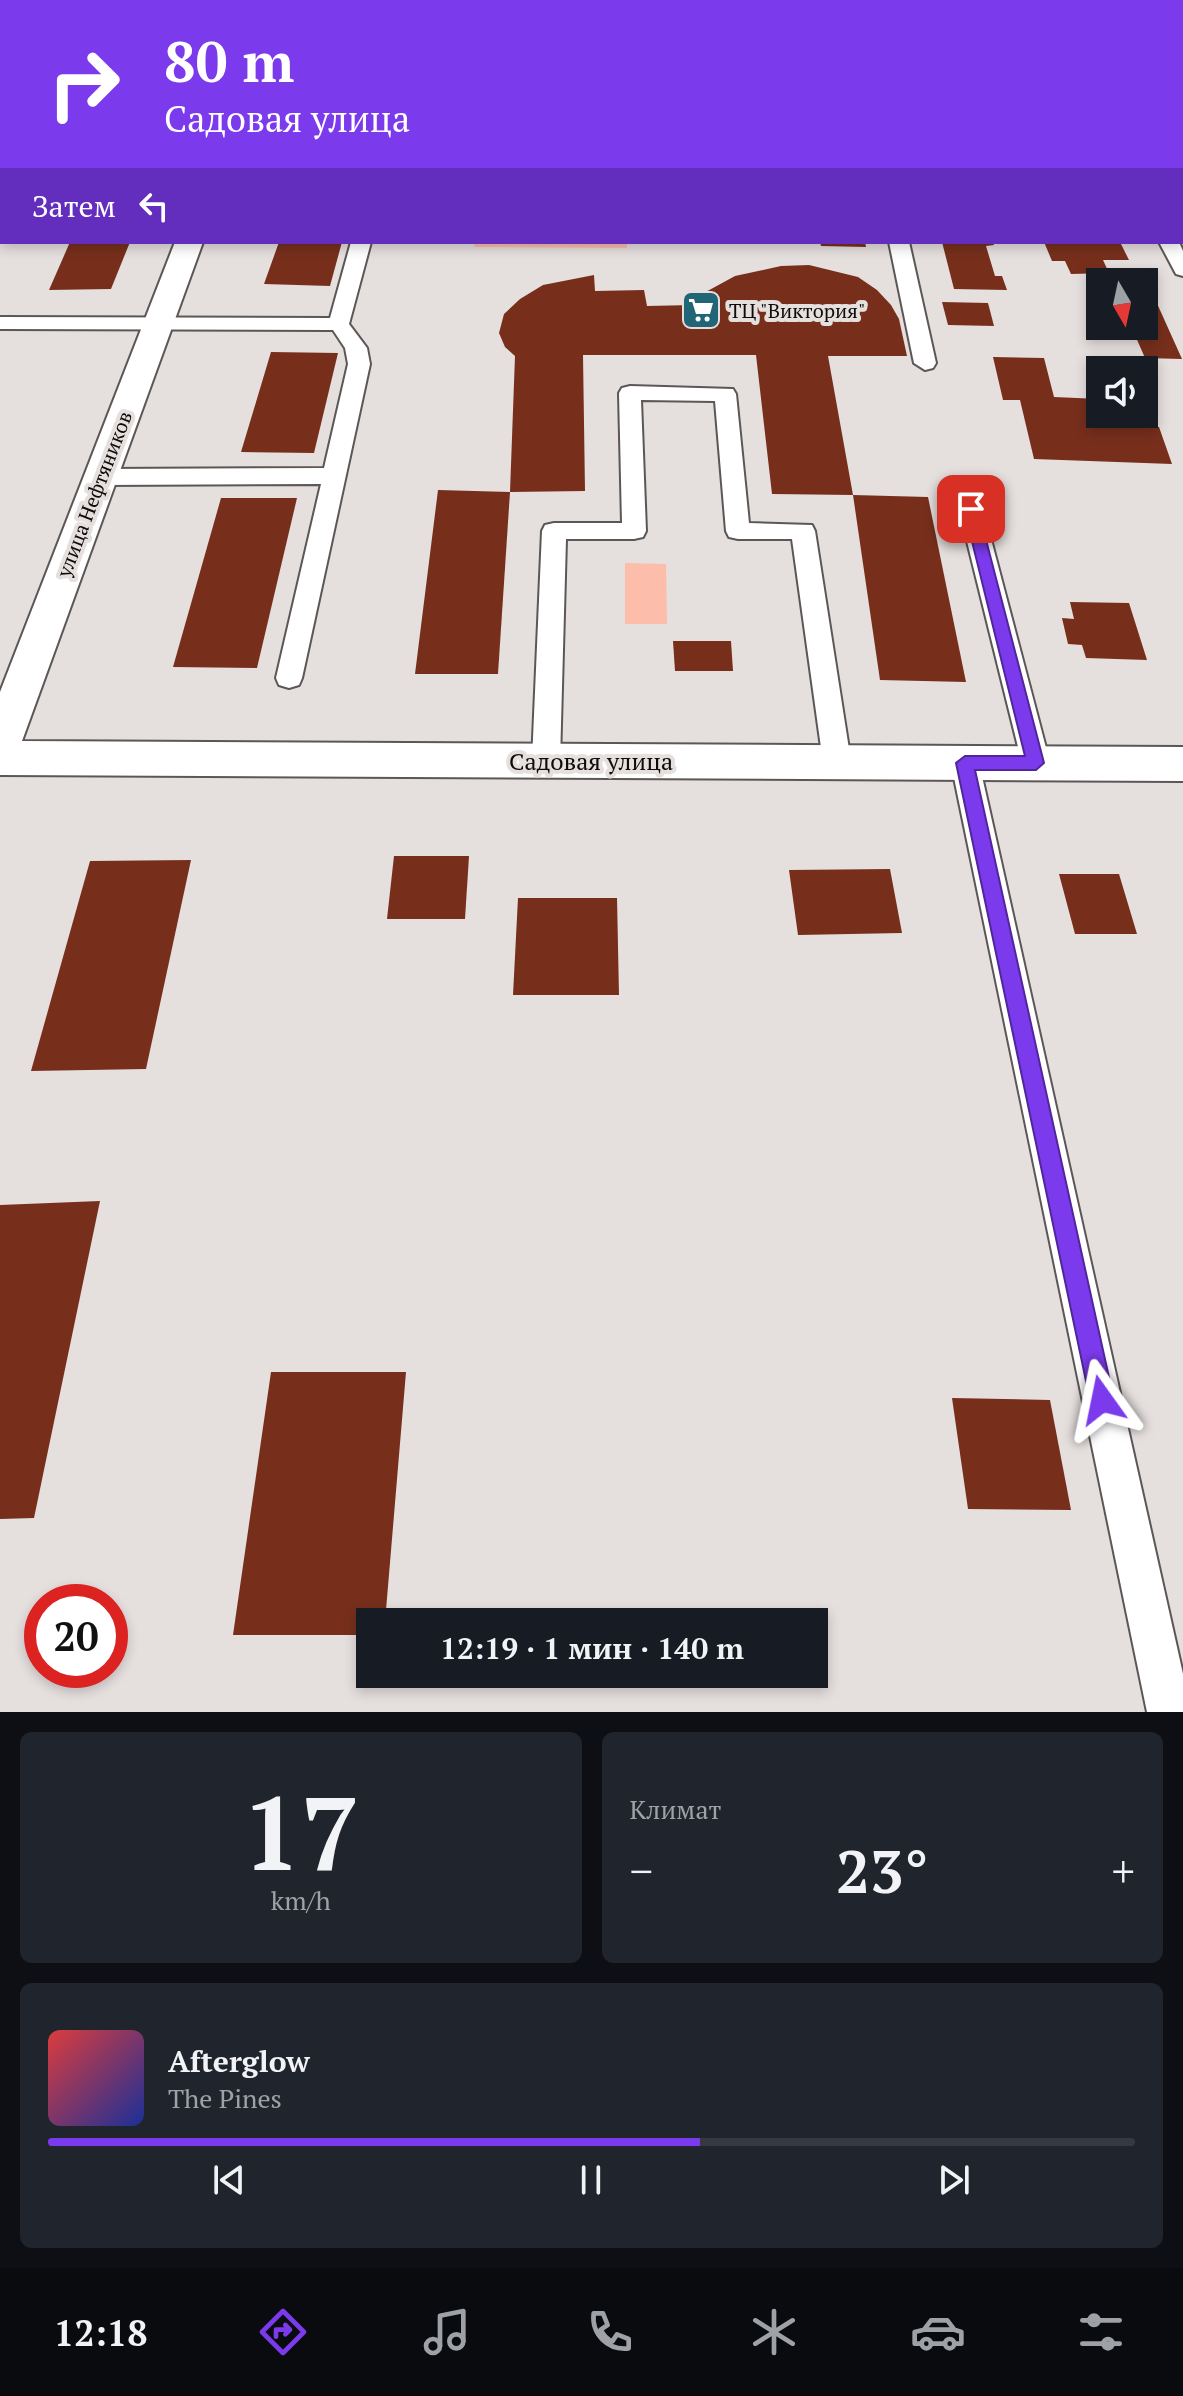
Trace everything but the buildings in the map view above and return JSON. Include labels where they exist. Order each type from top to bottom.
[{"type":"street","name":"улица Нефтяников","points":[[0,745],[188,244]]},
{"type":"street","name":"Садовая улица","points":[[0,758],[1183,764]]},
{"type":"lane","points":[[289,678],[359,355],[339,324],[360,244]]},
{"type":"lane","points":[[899,244],[925,363]]},
{"type":"lane","points":[[1170,244],[1183,270]]},
{"type":"lane","points":[[0,323],[339,324]]},
{"type":"lane","points":[[546,761],[554,531],[634,531],[630,393],[646,393],[725,394],[738,531],[803,531],[837,762]]},
{"type":"lane","points":[[101,477],[334,476]]},
{"type":"lane","points":[[971,509],[1036,763]]},
{"type":"lane","points":[[965,763],[1162,1700]]},
{"type":"shaded area","points":[[475,244],[627,244],[627,248],[474,247]]},
{"type":"shaded area","points":[[625,563],[666,564],[667,624],[625,624]]},
{"type":"place","name":"ТЦ \"Виктория\"","points":[[701,310]]},
{"type":"route","points":[[971,509],[1036,763],[965,763],[1102,1400]]}]
